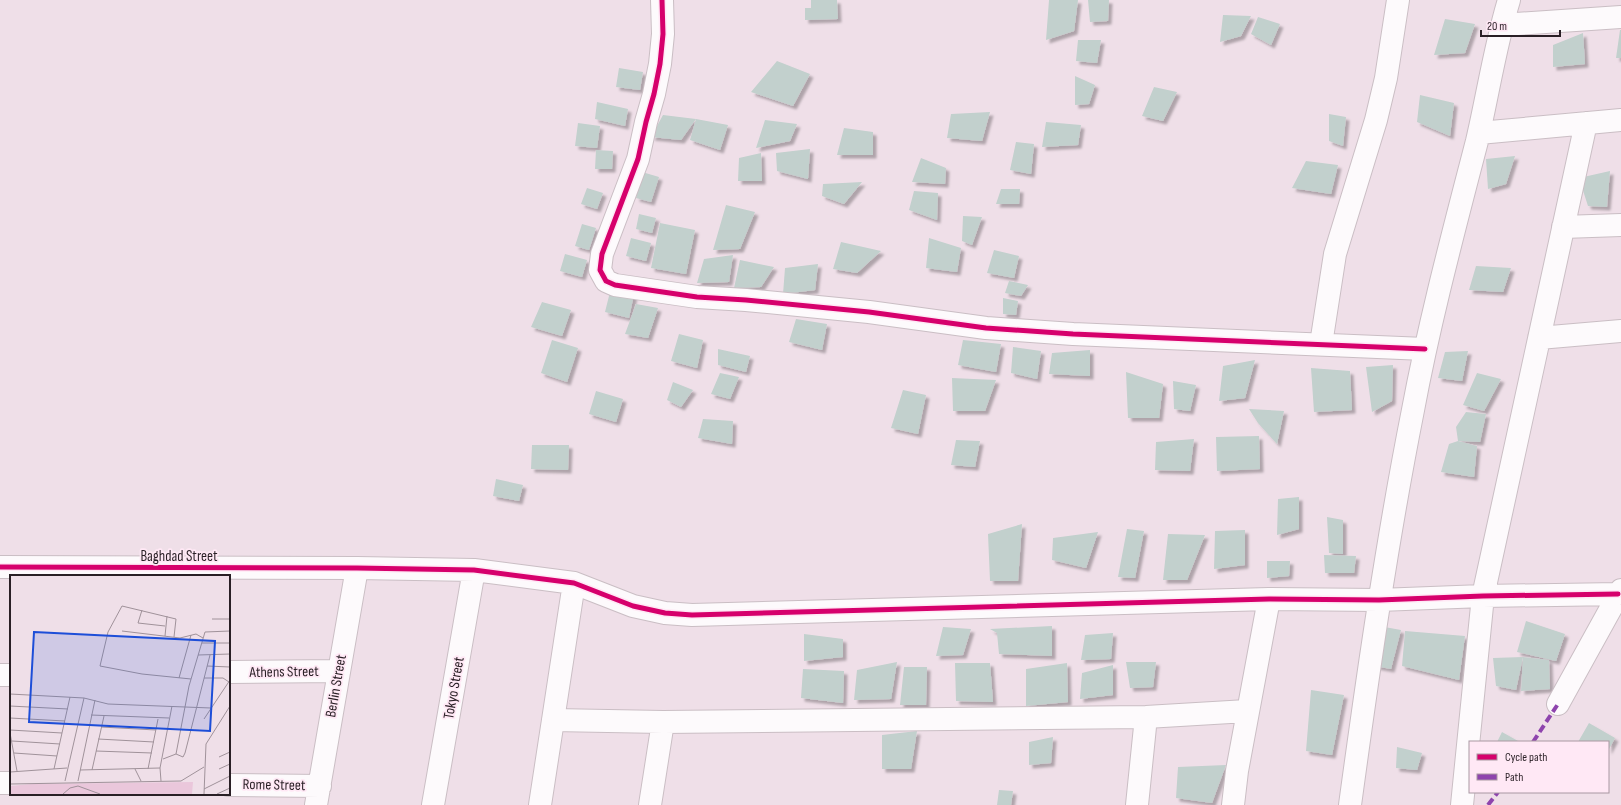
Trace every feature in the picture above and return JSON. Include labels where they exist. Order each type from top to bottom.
[{"type":"street","points":[[662,0],[663,34],[660,64],[638,159],[602,254],[600,270],[606,281],[615,285],[697,297],[746,300],[869,312],[986,328],[1073,334],[1425,349]]},
{"type":"street","points":[[1321,344],[1335,254],[1376,120],[1386,78],[1398,0]]},
{"type":"street","points":[[1350,805],[1379,600],[1425,349],[1509,0]]},
{"type":"street","points":[[1502,25],[1621,17]]},
{"type":"street","points":[[1478,133],[1621,120]]},
{"type":"street","points":[[1462,805],[1483,596],[1586,123]]},
{"type":"street","points":[[1564,227],[1621,225]]},
{"type":"street","points":[[1539,338],[1621,332]]},
{"type":"street","name":"Baghdad Street","points":[[0,567],[357,568],[474,570],[574,583],[633,606],[665,613],[692,615],[1269,599],[1379,600],[1620,592]]},
{"type":"street","name":"Berlin Street","points":[[318,795],[338,671],[357,568]]},
{"type":"street","name":"Tokyo Street","points":[[433,805],[474,570]]},
{"type":"street","points":[[540,805],[574,583]]},
{"type":"street","points":[[1558,704],[1620,592]]},
{"type":"street","points":[[1233,805],[1247,710],[1269,599]]},
{"type":"street","name":"Athens Street","points":[[230,672],[338,671]]},
{"type":"street","points":[[553,720],[663,722],[1146,717],[1247,710]]},
{"type":"street","points":[[1137,805],[1146,717]]},
{"type":"street","points":[[650,805],[663,722]]},
{"type":"street","name":"Rome Street","points":[[230,785],[318,795]]},
{"type":"building","points":[[811,0],[837,0],[838,19],[805,20],[805,8],[811,8]]},
{"type":"building","points":[[1049,0],[1078,0],[1074,31],[1046,40]]},
{"type":"building","points":[[1088,0],[1109,0],[1108,21],[1090,22]]},
{"type":"building","points":[[1223,15],[1251,16],[1241,36],[1220,42]]},
{"type":"building","points":[[1258,17],[1280,24],[1271,45],[1251,34]]},
{"type":"building","points":[[1445,19],[1475,24],[1465,53],[1434,55]]},
{"type":"building","points":[[1620,30],[1621,58],[1616,58]]},
{"type":"building","points":[[1583,33],[1585,64],[1553,67],[1553,45]]},
{"type":"building","points":[[1078,40],[1101,40],[1097,63],[1076,61]]},
{"type":"building","points":[[777,61],[810,74],[793,106],[751,92]]},
{"type":"building","points":[[619,68],[643,72],[640,90],[616,87]]},
{"type":"building","points":[[1075,76],[1095,85],[1089,104],[1075,105]]},
{"type":"building","points":[[1154,87],[1177,92],[1163,121],[1142,116]]},
{"type":"building","points":[[1420,95],[1454,103],[1450,136],[1417,122]]},
{"type":"building","points":[[597,102],[628,109],[625,126],[595,119]]},
{"type":"building","points":[[990,112],[982,141],[947,138],[951,114]]},
{"type":"building","points":[[1329,114],[1346,117],[1343,146],[1329,141]]},
{"type":"building","points":[[663,115],[696,119],[681,140],[651,137]]},
{"type":"building","points":[[696,119],[728,125],[720,150],[690,140]]},
{"type":"building","points":[[765,120],[797,124],[790,141],[756,148]]},
{"type":"building","points":[[1046,122],[1081,125],[1078,145],[1042,147]]},
{"type":"building","points":[[578,123],[600,126],[597,148],[575,146]]},
{"type":"building","points":[[844,128],[873,132],[873,155],[837,155]]},
{"type":"building","points":[[1016,142],[1034,144],[1031,174],[1010,170]]},
{"type":"building","points":[[810,149],[808,179],[777,171],[776,153]]},
{"type":"building","points":[[596,150],[613,151],[612,169],[595,169]]},
{"type":"building","points":[[761,153],[762,181],[738,181],[739,158]]},
{"type":"building","points":[[1515,156],[1506,184],[1488,189],[1486,159]]},
{"type":"building","points":[[921,158],[946,168],[945,184],[912,182]]},
{"type":"building","points":[[1306,161],[1338,165],[1331,194],[1292,188]]},
{"type":"building","points":[[1610,171],[1607,207],[1588,206],[1579,178]]},
{"type":"building","points":[[642,172],[659,177],[651,202],[636,198]]},
{"type":"building","points":[[862,182],[844,204],[822,196],[823,184]]},
{"type":"building","points":[[587,188],[603,193],[597,209],[581,204]]},
{"type":"building","points":[[1001,189],[1020,189],[1019,204],[996,204]]},
{"type":"building","points":[[914,191],[938,193],[937,220],[909,210]]},
{"type":"building","points":[[726,205],[755,212],[740,249],[713,250]]},
{"type":"building","points":[[639,214],[656,218],[652,233],[636,229]]},
{"type":"building","points":[[963,216],[982,217],[972,245],[962,241]]},
{"type":"building","points":[[660,223],[695,230],[686,274],[651,268]]},
{"type":"building","points":[[582,224],[596,228],[589,250],[575,246]]},
{"type":"building","points":[[631,238],[651,243],[646,261],[626,256]]},
{"type":"building","points":[[929,238],[961,248],[957,272],[926,268]]},
{"type":"building","points":[[841,242],[881,251],[857,273],[833,269]]},
{"type":"building","points":[[994,250],[1019,256],[1014,278],[987,273]]},
{"type":"building","points":[[565,254],[587,260],[582,277],[560,271]]},
{"type":"building","points":[[733,255],[729,282],[697,283],[704,259]]},
{"type":"building","points":[[740,260],[774,267],[761,287],[734,288]]},
{"type":"building","points":[[818,264],[815,290],[783,294],[785,268]]},
{"type":"building","points":[[1476,266],[1511,268],[1503,292],[1469,290]]},
{"type":"building","points":[[1009,281],[1028,285],[1021,296],[1005,293]]},
{"type":"building","points":[[611,288],[634,294],[629,318],[605,312]]},
{"type":"building","points":[[1003,298],[1018,301],[1016,315],[1003,314]]},
{"type":"building","points":[[542,302],[571,310],[562,336],[531,327]]},
{"type":"building","points":[[636,304],[658,308],[648,338],[625,334]]},
{"type":"building","points":[[796,319],[827,324],[822,350],[789,342]]},
{"type":"building","points":[[679,334],[703,340],[697,368],[671,361]]},
{"type":"building","points":[[552,340],[578,348],[567,382],[541,373]]},
{"type":"building","points":[[963,340],[1001,344],[996,372],[958,365]]},
{"type":"building","points":[[1013,347],[1041,351],[1037,379],[1011,373]]},
{"type":"building","points":[[718,349],[750,356],[746,372],[718,365]]},
{"type":"building","points":[[1090,350],[1090,376],[1049,374],[1052,353]]},
{"type":"building","points":[[1468,351],[1462,381],[1438,378],[1445,352]]},
{"type":"building","points":[[1255,360],[1245,398],[1219,401],[1223,366]]},
{"type":"building","points":[[1393,365],[1392,401],[1372,412],[1366,367]]},
{"type":"building","points":[[1311,368],[1350,371],[1352,410],[1314,412]]},
{"type":"building","points":[[1126,372],[1163,384],[1159,418],[1128,418]]},
{"type":"building","points":[[720,373],[739,377],[730,399],[711,394]]},
{"type":"building","points":[[1477,373],[1501,379],[1484,411],[1463,405]]},
{"type":"building","points":[[952,378],[996,380],[985,411],[953,411]]},
{"type":"building","points":[[1173,381],[1196,385],[1190,411],[1174,409]]},
{"type":"building","points":[[673,382],[693,390],[681,407],[667,400]]},
{"type":"building","points":[[903,390],[926,395],[918,434],[891,428]]},
{"type":"building","points":[[596,391],[623,399],[616,422],[589,414]]},
{"type":"building","points":[[1249,409],[1284,411],[1277,444],[1258,423]]},
{"type":"building","points":[[1466,412],[1486,414],[1480,442],[1458,441],[1456,427]]},
{"type":"building","points":[[703,419],[733,421],[732,444],[698,438]]},
{"type":"building","points":[[1259,436],[1260,469],[1217,471],[1216,437]]},
{"type":"building","points":[[1194,439],[1190,471],[1155,470],[1156,442]]},
{"type":"building","points":[[956,440],[980,441],[975,467],[951,465]]},
{"type":"building","points":[[1458,441],[1477,446],[1474,477],[1441,472],[1449,444]]},
{"type":"building","points":[[532,445],[569,445],[568,470],[531,469]]},
{"type":"building","points":[[496,479],[523,485],[519,501],[493,496]]},
{"type":"building","points":[[1299,497],[1299,529],[1277,535],[1278,499]]},
{"type":"building","points":[[1327,517],[1343,520],[1343,554],[1329,553]]},
{"type":"building","points":[[1022,524],[1018,581],[990,581],[988,534]]},
{"type":"building","points":[[1127,529],[1144,531],[1135,578],[1118,577]]},
{"type":"building","points":[[1245,530],[1245,565],[1214,569],[1215,531]]},
{"type":"building","points":[[1098,532],[1086,568],[1052,560],[1053,538]]},
{"type":"building","points":[[1168,534],[1205,535],[1187,580],[1163,580]]},
{"type":"building","points":[[1324,555],[1356,556],[1354,573],[1325,573]]},
{"type":"building","points":[[1267,561],[1290,561],[1289,576],[1267,578]]},
{"type":"building","points":[[1526,621],[1565,634],[1556,661],[1517,652]]},
{"type":"building","points":[[1052,626],[1052,656],[999,654],[997,633],[990,629]]},
{"type":"building","points":[[1379,626],[1401,630],[1391,669],[1375,666]]},
{"type":"building","points":[[943,627],[971,629],[963,655],[936,656]]},
{"type":"building","points":[[1405,631],[1465,636],[1459,680],[1402,666]]},
{"type":"building","points":[[1113,633],[1111,659],[1081,660],[1085,635]]},
{"type":"building","points":[[804,634],[843,639],[843,657],[804,661]]},
{"type":"building","points":[[1523,657],[1549,660],[1550,689],[1521,691]]},
{"type":"building","points":[[1523,657],[1516,690],[1496,686],[1493,658]]},
{"type":"building","points":[[897,662],[891,699],[854,700],[857,670]]},
{"type":"building","points":[[1126,662],[1156,662],[1153,687],[1130,688]]},
{"type":"building","points":[[955,663],[990,663],[993,702],[956,701]]},
{"type":"building","points":[[1067,663],[1068,702],[1026,706],[1026,669]]},
{"type":"building","points":[[1113,665],[1113,695],[1080,699],[1082,673]]},
{"type":"building","points":[[904,667],[927,667],[926,705],[900,705]]},
{"type":"building","points":[[803,669],[844,671],[843,703],[801,698]]},
{"type":"building","points":[[1311,690],[1344,695],[1332,755],[1306,751]]},
{"type":"building","points":[[1589,723],[1615,738],[1609,749],[1609,741],[1579,741]]},
{"type":"building","points":[[917,731],[911,769],[882,769],[882,735]]},
{"type":"building","points":[[1502,732],[1518,741],[1498,741]]},
{"type":"building","points":[[1053,737],[1051,763],[1029,765],[1029,742]]},
{"type":"building","points":[[1397,747],[1422,753],[1417,770],[1396,768]]},
{"type":"building","points":[[1226,765],[1212,803],[1176,798],[1178,767]]},
{"type":"building","points":[[999,790],[1013,791],[1011,805],[997,805]]},
{"type":"marked path","points":[[1534,741],[1558,704]]},
{"type":"marked path","points":[[1488,805],[1497,793]]},
{"type":"cycle path","points":[[662,0],[663,34],[660,64],[638,159],[602,254],[600,270],[606,281],[615,285],[697,297],[746,300],[869,312],[986,328],[1073,334],[1425,349]]},
{"type":"cycle path","points":[[0,567],[357,568],[474,570],[574,583],[633,606],[665,613],[692,615],[1269,599],[1379,600],[1483,596],[1618,594]]}]
